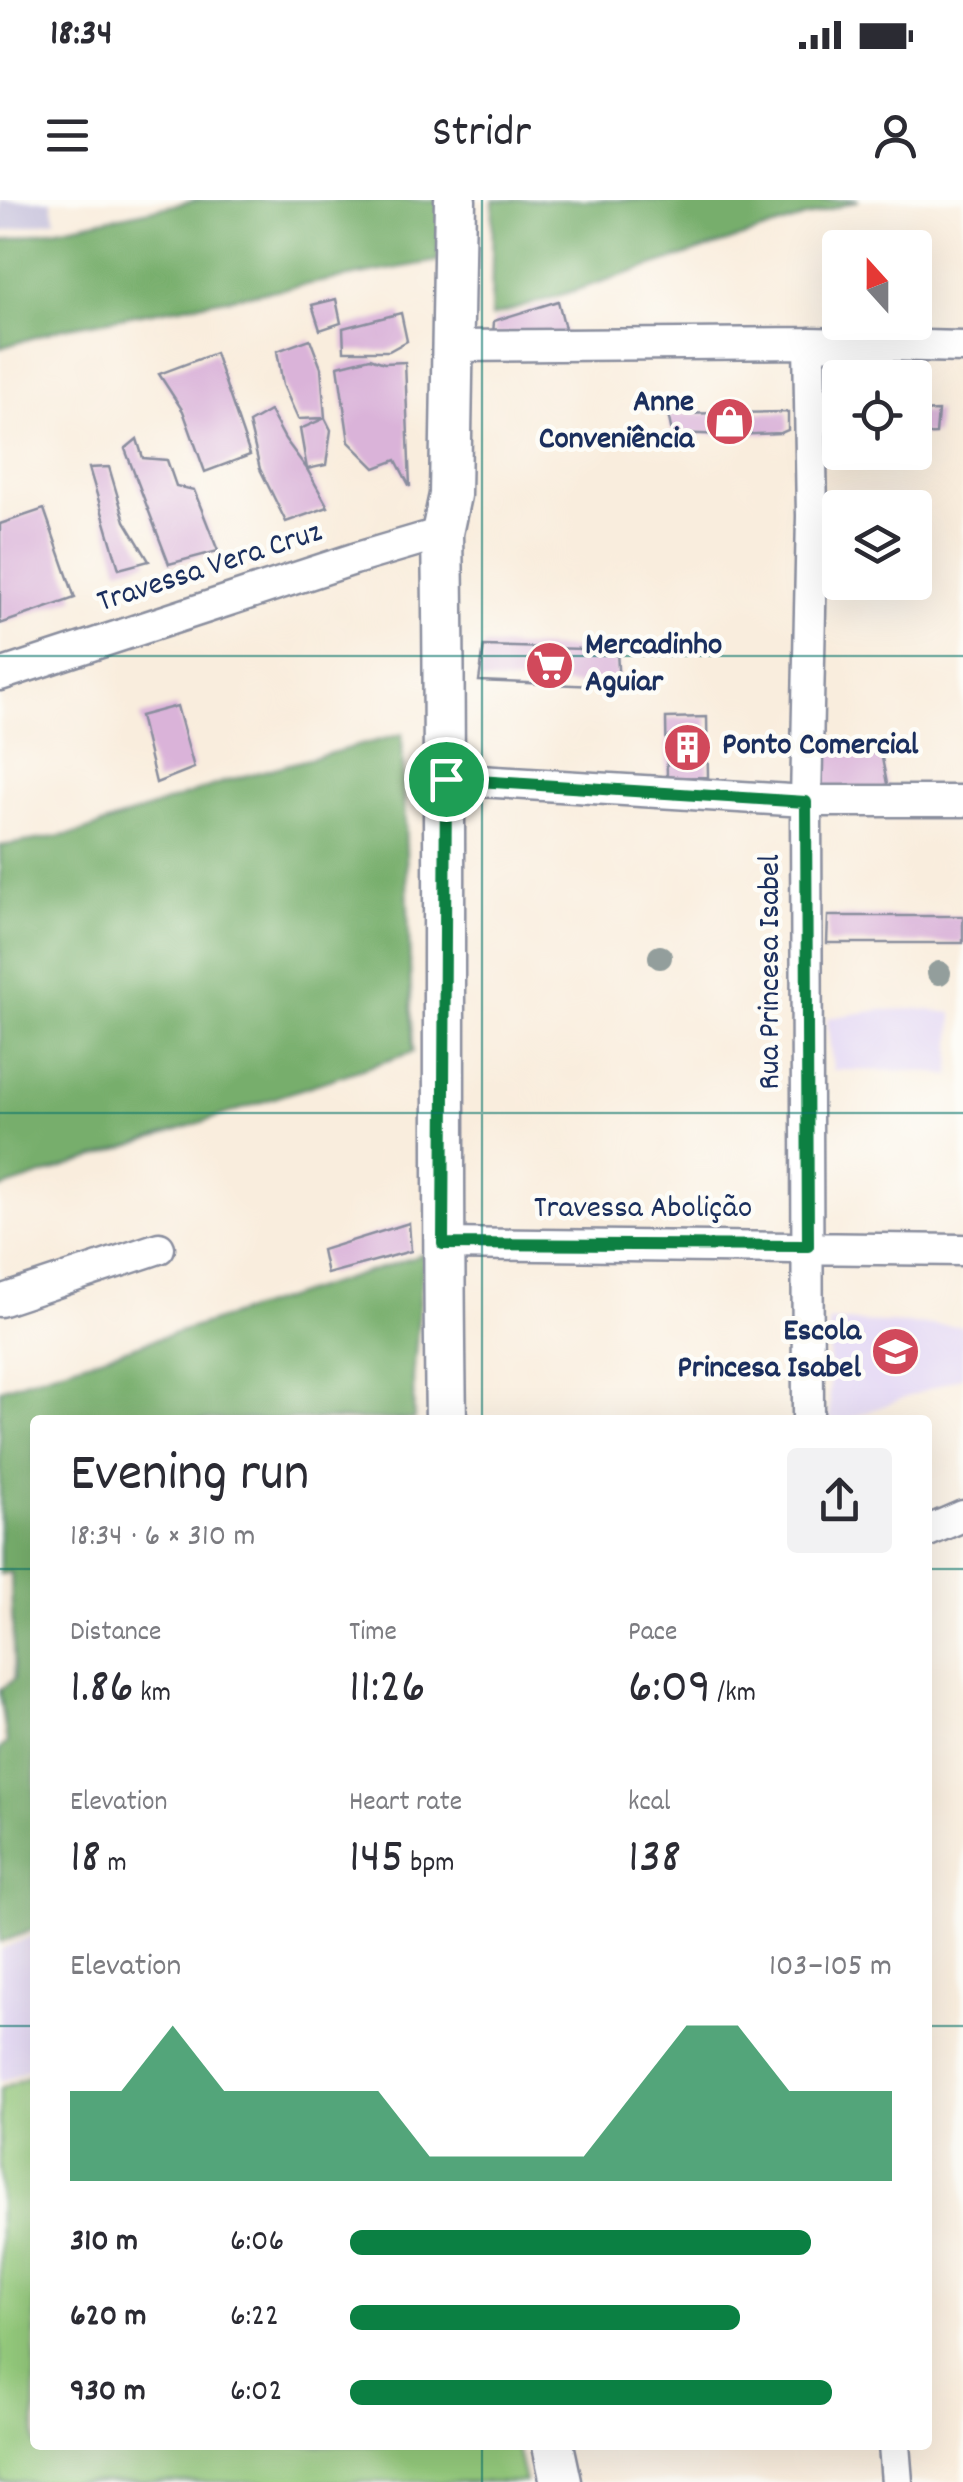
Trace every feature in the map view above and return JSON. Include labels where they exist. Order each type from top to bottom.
[{"type":"main road","points":[[446,1415],[442,534],[450,494],[455,200]]},
{"type":"main road","points":[[554,2450],[561,2482]]},
{"type":"street","points":[[452,346],[808,343],[963,347]]},
{"type":"street","name":"Rua Princesa Isabel","points":[[808,343],[812,516],[806,802],[808,1415]]},
{"type":"street","name":"Travessa Vera Cruz","points":[[0,675],[442,534]]},
{"type":"street","points":[[446,779],[806,802],[963,801]]},
{"type":"street","name":"Travessa Abolição","points":[[443,1244],[963,1250]]},
{"type":"street","points":[[0,1301],[159,1248]]},
{"type":"street","points":[[932,1529],[963,1516]]},
{"type":"street","points":[[894,2450],[897,2482]]},
{"type":"shaded area","points":[[0,200],[51,200],[56,220],[0,232]]},
{"type":"shaded area","points":[[919,1009],[953,1013],[951,1076],[921,1071],[833,1070],[827,1018]]},
{"type":"shaded area","name":"Escola Princesa Isabel","points":[[829,1321],[963,1326],[963,1376],[859,1415],[830,1415]]},
{"type":"shaded area","points":[[30,1937],[30,2068],[0,2082],[0,1950]]},
{"type":"green space","points":[[199,200],[440,200],[438,261],[63,328],[0,348],[0,241]]},
{"type":"green space","points":[[493,200],[859,200],[491,317]]},
{"type":"green space","points":[[402,734],[413,1052],[0,1189],[0,846],[79,833],[226,781]]},
{"type":"green space","points":[[424,1254],[413,1379],[414,1415],[30,1415],[30,1931],[0,1943],[0,1749],[7,1743],[0,1690],[14,1679],[11,1572],[0,1574],[0,1389]]},
{"type":"green space","points":[[30,2076],[30,2450],[517,2450],[525,2482],[0,2482],[0,2089]]},
{"type":"building","points":[[336,299],[341,323],[320,330],[312,305]]},
{"type":"building","points":[[558,301],[567,336],[493,335],[494,321]]},
{"type":"building","points":[[401,313],[407,341],[389,351],[344,351],[343,328]]},
{"type":"building","points":[[310,339],[321,368],[325,418],[298,419],[283,385],[277,351]]},
{"type":"building","points":[[215,353],[250,455],[205,472],[183,411],[159,374]]},
{"type":"building","points":[[370,358],[384,363],[405,362],[410,487],[396,460],[375,468],[349,442],[338,366]]},
{"type":"building","points":[[270,411],[328,507],[286,522],[260,469],[249,423]]},
{"type":"building","points":[[932,411],[938,411],[936,434],[932,434]]},
{"type":"building","name":"Anne Conveniência","points":[[788,412],[788,430],[781,433],[730,435],[672,433],[668,414]]},
{"type":"building","points":[[325,418],[331,430],[326,465],[307,469],[300,429]]},
{"type":"building","points":[[137,439],[143,458],[167,460],[176,486],[194,490],[218,551],[169,564],[125,449]]},
{"type":"building","points":[[109,467],[125,521],[149,561],[119,569],[89,468]]},
{"type":"building","points":[[44,509],[75,598],[0,624],[0,524]]},
{"type":"building","name":"Mercadinho Aguiar","points":[[484,646],[617,650],[619,687],[479,681]]},
{"type":"building","points":[[177,706],[194,768],[156,783],[140,716]]},
{"type":"building","name":"Ponto Comercial","points":[[707,717],[708,777],[667,778],[666,718]]},
{"type":"building","points":[[818,753],[881,753],[888,789],[819,788]]},
{"type":"building","points":[[828,916],[963,916],[963,943],[827,943]]},
{"type":"building","points":[[409,1223],[411,1251],[327,1274],[322,1250]]},
{"type":"place","name":"Anne Conveniência","points":[[729,422]]},
{"type":"place","name":"Mercadinho Aguiar","points":[[550,665]]},
{"type":"place","name":"Ponto Comercial","points":[[687,747]]},
{"type":"place","name":"Escola Princesa Isabel","points":[[896,1351]]},
{"type":"route","points":[[446,779],[806,802],[808,1246],[443,1244],[446,779]]}]
